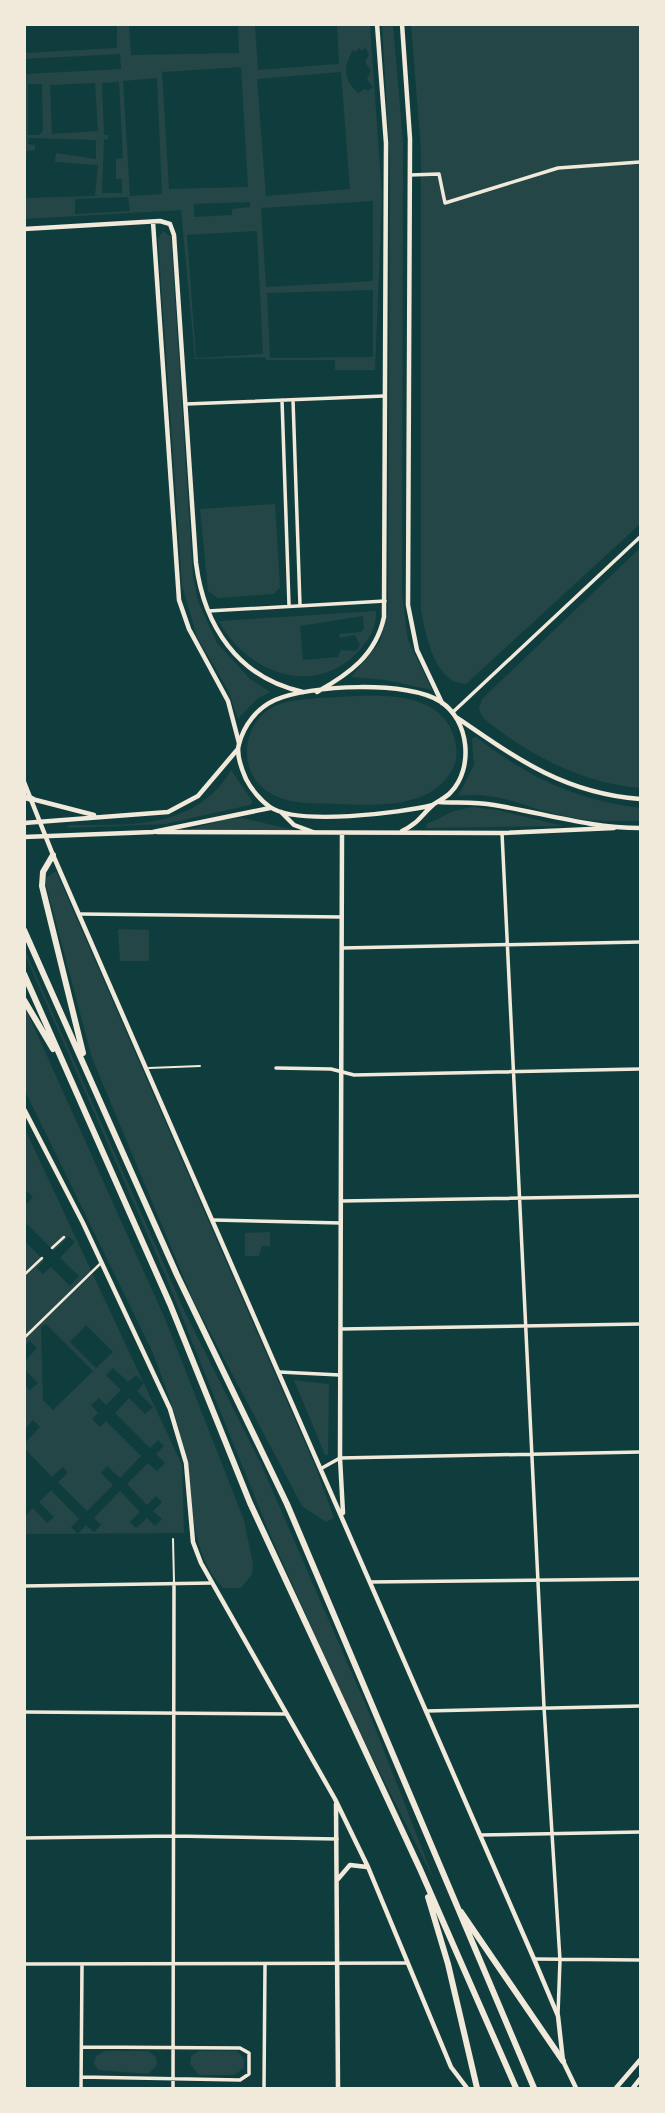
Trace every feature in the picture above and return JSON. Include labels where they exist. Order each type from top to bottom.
[{"type":"highway","points":[[24,797],[32,799]]},
{"type":"highway","points":[[53,855],[43,872],[42,886],[87,1072]]},
{"type":"highway","points":[[24,930],[177,1275],[287,1504],[534,2088]]},
{"type":"highway","points":[[24,974],[170,1304],[250,1503],[419,1869],[515,2086]]},
{"type":"highway","points":[[24,999],[69,1076]]},
{"type":"highway","points":[[419,1869],[448,1964],[477,2088]]},
{"type":"highway","points":[[453,1900],[563,2061]]},
{"type":"street","points":[[317,692],[339,680],[368,654],[382,629],[385,601],[386,143],[377,24]]},
{"type":"street","points":[[402,24],[410,176],[408,605],[417,650],[442,703],[454,715],[540,773],[580,788],[640,799]]},
{"type":"street","points":[[410,176],[439,174],[445,203],[558,168],[640,162]]},
{"type":"street","points":[[153,222],[180,600],[189,629],[228,701],[248,783],[271,807],[281,811],[380,816],[435,804],[491,805],[548,818],[614,828]]},
{"type":"street","points":[[24,229],[166,222],[174,235],[196,563],[208,611],[223,639],[249,668],[268,682],[303,692],[392,689],[442,703]]},
{"type":"street","points":[[185,404],[386,396]]},
{"type":"street","points":[[282,400],[289,605]]},
{"type":"street","points":[[293,400],[300,605]]},
{"type":"street","points":[[454,715],[640,537]]},
{"type":"street","points":[[208,611],[385,601]]},
{"type":"street","points":[[24,823],[98,816],[147,815],[184,805],[212,784],[238,746],[250,719],[261,708],[273,701],[303,692]]},
{"type":"street","points":[[402,831],[417,824],[435,804],[452,791],[465,762],[464,737],[454,715]]},
{"type":"street","points":[[24,782],[53,855],[322,1468],[558,2016]]},
{"type":"street","points":[[32,799],[98,816]]},
{"type":"street","points":[[153,832],[271,807]]},
{"type":"street","points":[[281,811],[294,825],[313,832]]},
{"type":"street","points":[[24,837],[153,832],[502,833],[640,828]]},
{"type":"street","points":[[342,832],[340,1458],[344,1521]]},
{"type":"street","points":[[502,833],[544,1707],[560,1961],[558,2016],[563,2061],[576,2088]]},
{"type":"street","points":[[80,914],[342,916]]},
{"type":"street","points":[[342,947],[640,942]]},
{"type":"street","points":[[276,1068],[354,1074],[640,1069]]},
{"type":"street","points":[[24,1109],[102,1262],[170,1409],[186,1464],[193,1542],[212,1583],[335,1800],[368,1867],[451,2067],[467,2088]]},
{"type":"street","points":[[341,1201],[640,1196]]},
{"type":"street","points":[[214,1220],[341,1223]]},
{"type":"street","points":[[52,1248],[64,1237]]},
{"type":"street","points":[[24,1275],[42,1258]]},
{"type":"street","points":[[24,1338],[102,1262]]},
{"type":"street","points":[[341,1329],[640,1324]]},
{"type":"street","points":[[279,1372],[340,1375]]},
{"type":"street","points":[[322,1468],[340,1458],[640,1452]]},
{"type":"street","points":[[370,1582],[640,1579]]},
{"type":"street","points":[[173,2088],[174,1583]]},
{"type":"street","points":[[24,1586],[212,1583]]},
{"type":"street","points":[[425,1711],[640,1706]]},
{"type":"street","points":[[24,1712],[287,1714]]},
{"type":"street","points":[[335,1800],[339,1964],[338,2088]]},
{"type":"street","points":[[481,1835],[640,1832]]},
{"type":"street","points":[[24,1838],[174,1836],[337,1839]]},
{"type":"street","points":[[338,1880],[350,1866],[368,1867]]},
{"type":"street","points":[[534,1959],[640,1960]]},
{"type":"street","points":[[24,1964],[407,1963]]},
{"type":"street","points":[[264,2088],[265,1964]]},
{"type":"street","points":[[81,2088],[82,1965]]},
{"type":"street","points":[[81,2077],[240,2080],[249,2074],[249,2053],[240,2048],[82,2047]]},
{"type":"street","points":[[616,2088],[640,2060]]},
{"type":"street","points":[[633,2088],[640,2079]]},
{"type":"lane","points":[[148,1068],[200,1066]]},
{"type":"lane","points":[[173,1539],[174,1583]]},
{"type":"shaded area","points":[[117,25],[129,25],[131,55],[239,53],[238,25],[255,25],[258,70],[339,64],[337,25],[370,25],[382,197],[375,370],[335,370],[335,360],[266,360],[265,357],[195,359],[181,210],[25,219],[25,184],[27,198],[95,196],[98,165],[55,162],[56,153],[96,159],[96,140],[29,138],[28,144],[35,145],[35,150],[27,151],[25,178],[25,74],[121,69],[120,54],[25,59],[25,53],[117,48]],"holes":[[[365,47],[369,54],[365,62],[371,71],[367,79],[373,87],[358,93],[349,82],[346,67],[353,50],[356,52],[359,48],[362,51]],[[241,67],[248,187],[169,189],[162,72]],[[341,72],[350,189],[266,196],[257,79]],[[157,78],[162,194],[130,196],[123,81]],[[119,82],[123,158],[116,159],[116,179],[122,179],[122,193],[102,193],[104,140],[108,139],[108,135],[104,135],[102,83]],[[95,83],[98,131],[52,134],[50,85]],[[28,84],[42,84],[43,131],[39,135],[28,135]],[[128,197],[130,211],[75,214],[75,199]],[[373,201],[373,281],[266,287],[261,208]],[[250,202],[250,207],[232,209],[232,215],[194,217],[194,204]],[[257,231],[263,354],[196,358],[187,235]],[[373,290],[373,357],[270,358],[267,293]]]},
{"type":"shaded area","points":[[382,25],[393,25],[403,142],[402,594],[408,640],[432,690],[385,680],[351,677],[380,642],[388,612],[390,162]]},
{"type":"shaded area","points":[[411,25],[640,25],[640,524],[466,684],[451,680],[438,665],[430,647],[421,610],[421,150]]},
{"type":"shaded area","points":[[163,231],[171,237],[193,576],[198,601],[217,643],[250,679],[270,692],[257,699],[238,719],[228,690],[197,637],[182,585],[158,239]]},
{"type":"shaded area","points":[[275,504],[280,587],[274,594],[218,598],[208,591],[200,509]]},
{"type":"shaded area","points":[[640,548],[640,788],[603,782],[549,761],[490,724],[479,708],[482,699]]},
{"type":"shaded area","points":[[376,611],[371,634],[356,654],[338,667],[319,674],[300,676],[280,673],[262,665],[231,639],[219,621]],"holes":[[[363,616],[364,629],[361,632],[339,634],[340,638],[355,635],[360,645],[356,651],[341,650],[338,657],[303,660],[300,626]]]},
{"type":"shaded area","points":[[396,697],[432,708],[445,720],[454,737],[457,753],[453,768],[444,782],[431,791],[401,802],[368,805],[311,803],[286,800],[270,793],[259,784],[248,761],[247,748],[255,724],[275,706],[317,698]]},
{"type":"shaded area","points":[[476,737],[515,764],[553,784],[594,799],[640,808],[640,821],[573,818],[500,798],[458,796],[474,765],[472,739]]},
{"type":"shaded area","points":[[231,770],[253,802],[250,805],[165,824],[67,828],[69,825],[137,823],[180,814],[199,804],[216,790]]},
{"type":"shaded area","points":[[472,807],[497,810],[564,826],[426,828],[427,824],[454,811]]},
{"type":"shaded area","points":[[242,818],[298,831],[185,831],[223,820]]},
{"type":"shaded area","points":[[56,871],[316,1468],[334,1518],[326,1522],[302,1506],[194,1302],[92,1058],[46,885],[46,878]]},
{"type":"shaded area","points":[[118,929],[149,930],[149,961],[120,961]]},
{"type":"shaded area","points":[[24,948],[185,1312],[260,1462],[370,1715],[435,1882],[347,1707],[269,1532],[163,1270]]},
{"type":"shaded area","points":[[25,1007],[166,1321],[244,1520],[253,1564],[252,1574],[241,1588],[223,1588],[203,1557],[194,1521],[180,1433],[153,1353],[25,1091]]},
{"type":"shaded area","points":[[24,1127],[143,1382],[136,1375],[128,1382],[113,1368],[106,1375],[121,1390],[106,1405],[99,1398],[91,1405],[98,1413],[92,1419],[100,1427],[106,1421],[141,1456],[120,1478],[107,1466],[101,1473],[113,1485],[87,1511],[58,1482],[68,1473],[63,1467],[52,1477],[25,1449],[25,1443],[40,1427],[33,1420],[25,1429],[25,1385],[30,1390],[38,1383],[25,1370],[25,1361],[37,1348],[30,1341],[25,1346],[25,1241],[44,1261],[37,1268],[43,1274],[51,1267],[70,1286],[79,1276],[60,1258],[75,1242],[69,1236],[54,1251],[25,1222],[25,1206],[33,1197],[25,1190]],"holes":[[[46,1324],[93,1371],[53,1410],[43,1400],[41,1327]],[[86,1325],[113,1352],[96,1368],[70,1342]]]},
{"type":"shaded area","points":[[270,1232],[270,1246],[262,1246],[259,1256],[245,1256],[245,1233]]},
{"type":"shaded area","points":[[294,1380],[329,1384],[328,1455],[325,1455]]},
{"type":"shaded area","points":[[144,1383],[182,1465],[184,1533],[78,1534],[86,1525],[94,1532],[101,1525],[94,1518],[120,1491],[140,1512],[130,1522],[136,1528],[147,1518],[155,1526],[162,1519],[153,1511],[162,1502],[156,1496],[147,1505],[127,1484],[148,1463],[157,1471],[165,1463],[156,1454],[164,1446],[158,1440],[150,1448],[115,1413],[129,1398],[145,1414],[153,1407],[137,1391]]},
{"type":"shaded area","points":[[51,1490],[79,1519],[71,1527],[78,1534],[25,1534],[25,1516],[33,1508],[47,1523],[54,1517],[39,1502]]},
{"type":"shaded area","points":[[105,2051],[148,2051],[156,2057],[157,2065],[148,2074],[98,2070],[94,2063],[96,2056]]},
{"type":"shaded area","points":[[199,2051],[237,2051],[244,2059],[244,2068],[234,2075],[199,2075],[190,2064],[191,2056]]}]
